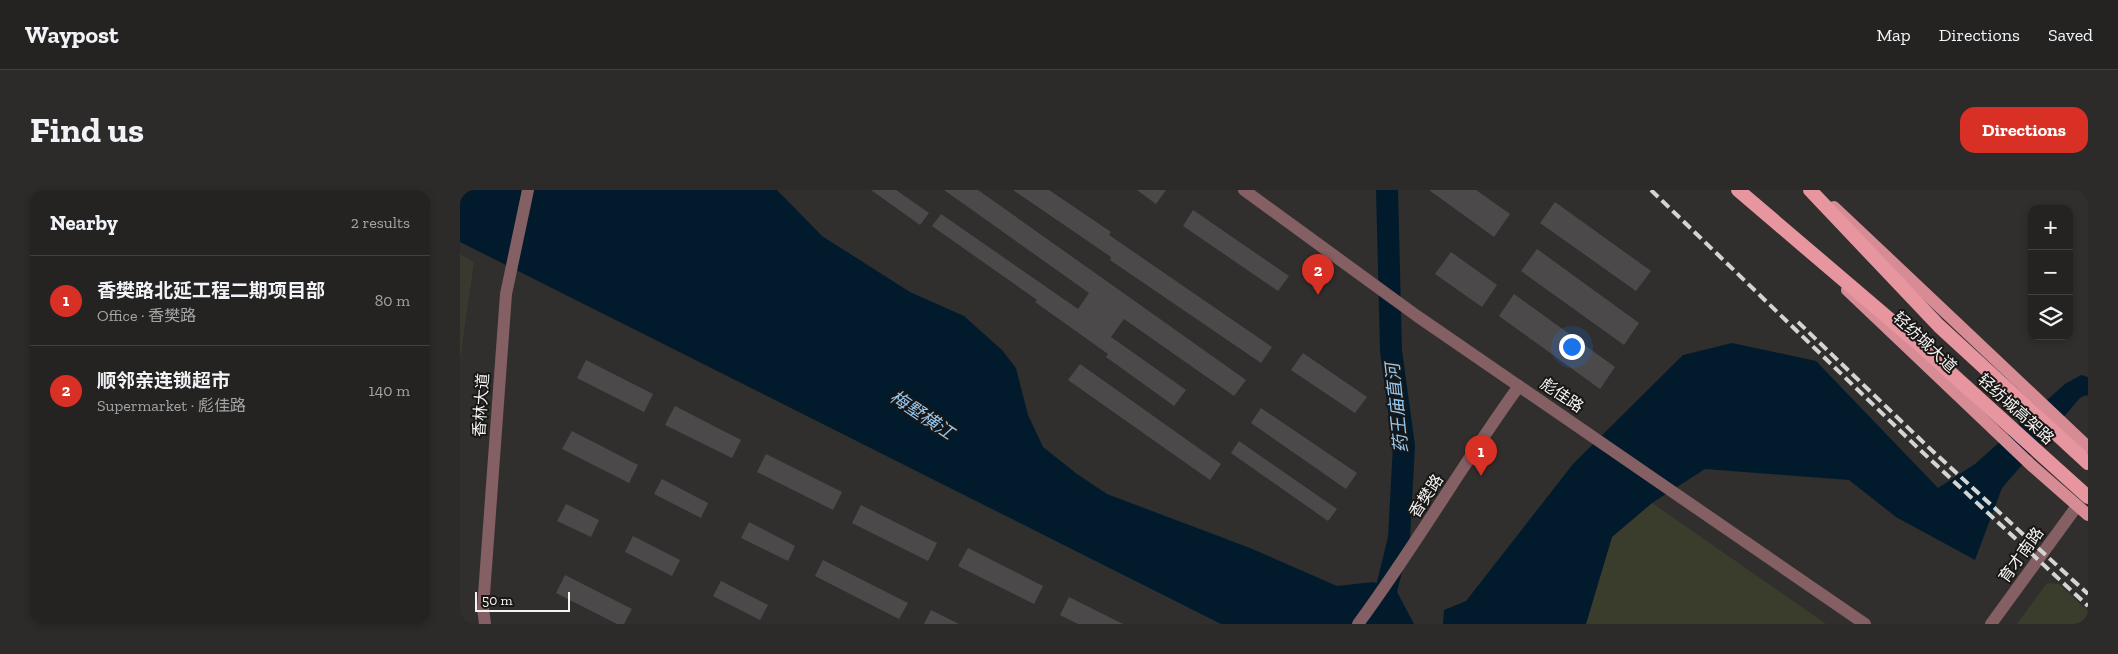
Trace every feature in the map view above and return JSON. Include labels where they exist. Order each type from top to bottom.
[{"type":"highway","name":"轻纺城高架路","points":[[1740,190],[1921,346],[2088,497]]},
{"type":"highway","name":"轻纺城高架路","points":[[1810,190],[1939,326],[2088,463]]},
{"type":"main road","name":"轻纺城大道","points":[[1740,190],[2031,464],[2088,515]]},
{"type":"main road","points":[[1816,190],[2088,447]]},
{"type":"street","name":"香林大道","points":[[485,624],[483,608],[506,294],[528,190]]},
{"type":"street","name":"彪佳路","points":[[1244,190],[1403,305],[1865,624]]},
{"type":"street","name":"香樊路","points":[[1358,624],[1397,571],[1495,419],[1519,386]]},
{"type":"street","name":"育才南路","points":[[1991,624],[2088,492]]},
{"type":"shaded area","points":[[460,254],[474,262],[460,360]]},
{"type":"green space","points":[[1652,503],[1826,624],[1586,624],[1612,537]]},
{"type":"green space","points":[[2047,583],[2059,584],[2088,611],[2088,624],[2017,624]]},
{"type":"water","name":"梅墅横江","points":[[460,190],[777,190],[822,236],[910,292],[964,316],[1002,350],[1016,368],[1028,415],[1043,447],[1077,474],[1107,494],[1250,548],[1337,586],[1373,582],[1396,590],[1414,624],[1221,624],[460,242]]},
{"type":"water","points":[[1732,343],[1816,361],[1938,488],[1975,464],[2065,384],[2081,375],[2088,377],[2088,396],[2080,398],[2002,488],[1975,560],[1896,517],[1849,480],[1705,469],[1652,503],[1612,537],[1586,624],[1443,624],[1444,610],[1466,601],[1573,464],[1683,355]]},
{"type":"building","points":[[871,190],[896,190],[929,213],[920,225]]},
{"type":"building","points":[[944,190],[978,190],[1246,380],[1234,396],[1124,319],[1111,337],[1186,390],[1174,406],[1106,357],[1108,354],[1035,302],[1037,300],[932,226],[941,214],[1078,309],[1089,293]]},
{"type":"building","points":[[1013,190],[1049,190],[1111,232],[1109,235],[1272,347],[1261,363],[1110,260],[1111,257]]},
{"type":"building","points":[[1137,190],[1166,190],[1156,204]]},
{"type":"building","points":[[1429,190],[1476,190],[1510,214],[1494,237]]},
{"type":"building","points":[[1555,202],[1651,271],[1636,291],[1540,223]]},
{"type":"building","points":[[1193,210],[1289,276],[1278,291],[1183,226]]},
{"type":"building","points":[[1537,249],[1639,323],[1624,345],[1521,271]]},
{"type":"building","points":[[1451,252],[1497,285],[1482,307],[1435,274]]},
{"type":"building","points":[[1514,294],[1615,367],[1600,389],[1499,316]]},
{"type":"building","points":[[1303,353],[1367,397],[1355,413],[1291,370]]},
{"type":"building","points":[[586,360],[653,394],[644,412],[577,378]]},
{"type":"building","points":[[1080,364],[1221,464],[1210,480],[1068,380]]},
{"type":"building","points":[[675,406],[741,440],[732,458],[665,425]]},
{"type":"building","points":[[1261,408],[1357,473],[1346,489],[1251,423]]},
{"type":"building","points":[[572,431],[638,465],[629,483],[562,449]]},
{"type":"building","points":[[1239,441],[1337,509],[1328,521],[1231,453]]},
{"type":"building","points":[[766,454],[842,492],[833,510],[757,472]]},
{"type":"building","points":[[662,479],[708,503],[701,518],[654,494]]},
{"type":"building","points":[[566,504],[599,520],[591,537],[557,521]]},
{"type":"building","points":[[861,505],[937,543],[928,561],[852,523]]},
{"type":"building","points":[[749,522],[795,546],[788,561],[741,538]]},
{"type":"building","points":[[633,536],[680,560],[672,576],[625,552]]},
{"type":"building","points":[[968,548],[1043,586],[1034,604],[958,566]]},
{"type":"building","points":[[823,560],[908,603],[899,619],[815,576]]},
{"type":"building","points":[[565,575],[632,609],[624,624],[617,624],[556,593]]},
{"type":"building","points":[[721,581],[768,605],[760,620],[713,596]]},
{"type":"building","points":[[1069,597],[1123,624],[1078,624],[1060,615]]},
{"type":"building","points":[[931,610],[959,624],[924,624]]},
{"type":"waterway","name":"药王庙直河","points":[[1378,624],[1399,538],[1404,446],[1391,351],[1387,190]]},
{"type":"railway","points":[[1651,190],[1919,449],[2088,606]]},
{"type":"railway","points":[[1798,322],[1925,444],[2088,594]]},
{"type":"place","name":"顺邻亲连锁超市","points":[[1318,295]]},
{"type":"place","name":"香樊路北延工程二期项目部","points":[[1481,476]]}]
